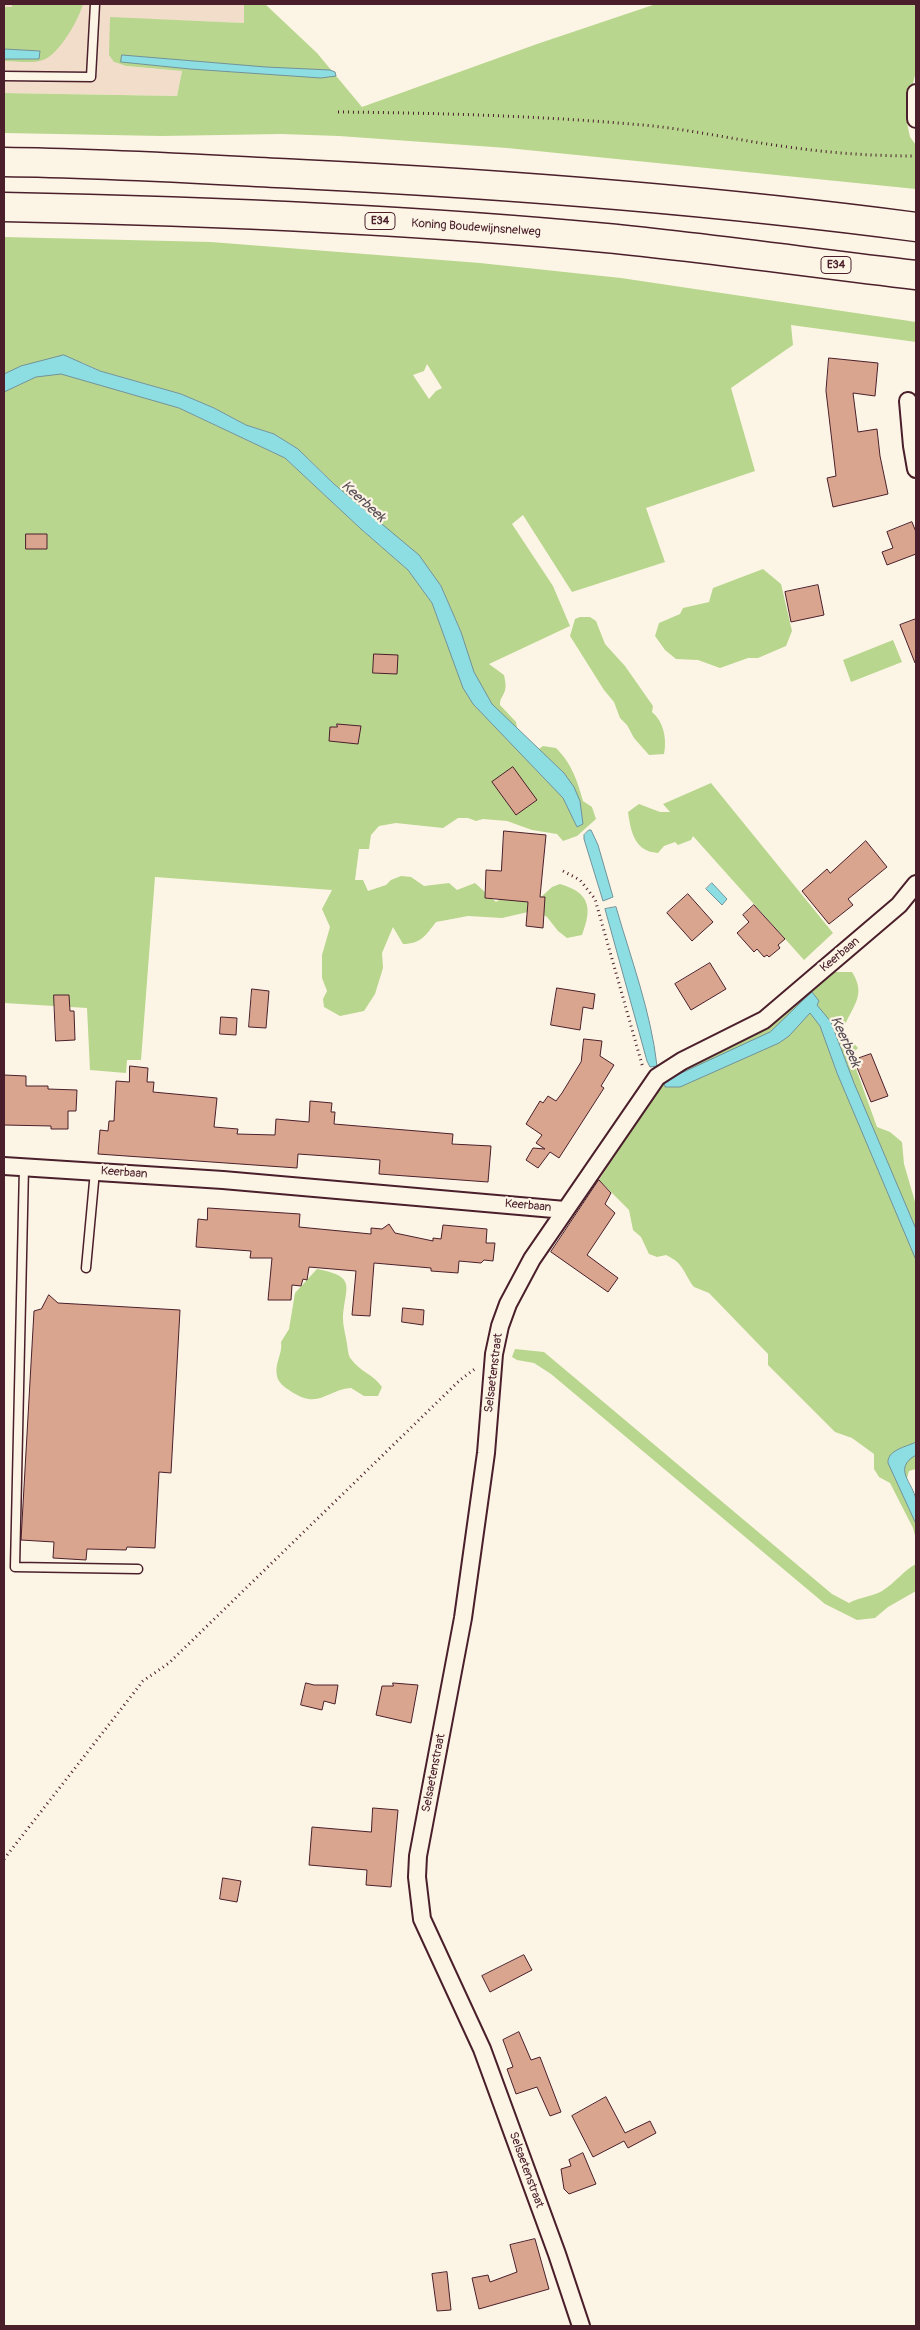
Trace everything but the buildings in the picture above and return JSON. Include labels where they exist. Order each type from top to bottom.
[{"type":"highway","points":[[4,162],[189,168],[420,180],[647,198],[916,227]]},
{"type":"highway","name":"Koning Boudewijnsnelweg","points":[[4,207],[191,210],[419,223],[607,238],[916,275]]},
{"type":"street","points":[[916,93],[916,119]]},
{"type":"street","points":[[908,401],[916,469]]},
{"type":"street","name":"Keerbaan","points":[[4,1166],[223,1180],[565,1210],[648,1088],[666,1070],[764,1020],[899,905],[916,884]]},
{"type":"street","name":"Selsaetenstraat","points":[[565,1210],[532,1259],[508,1304],[500,1326],[494,1354],[480,1504],[463,1618],[418,1856],[418,1900],[427,1933],[485,2057],[557,2254],[581,2326]]},
{"type":"lane","points":[[4,76],[91,77],[95,4]]},
{"type":"lane","points":[[24,1167],[16,1567],[138,1570]]},
{"type":"lane","points":[[86,1268],[95,1171]]},
{"type":"path","points":[[338,112],[430,113],[653,126],[786,147],[866,156],[916,156]]},
{"type":"path","points":[[563,871],[580,880],[595,899],[648,1088]]},
{"type":"path","points":[[4,1859],[142,1681],[169,1664],[460,1380],[494,1354]]},
{"type":"shaded area","points":[[4,4],[244,4],[244,23],[111,18],[114,62],[126,66],[182,71],[177,96],[4,93]]},
{"type":"green space","points":[[12,4],[83,4],[73,27],[62,44],[49,57],[29,62],[4,61],[4,7],[12,7]]},
{"type":"green space","points":[[244,4],[265,4],[317,53],[362,107],[537,44],[656,4],[916,4],[916,71],[907,108],[907,123],[910,137],[916,145],[916,189],[507,148],[339,136],[281,134],[162,136],[4,133],[4,93],[177,96],[182,71],[126,66],[114,62],[109,55],[110,17],[244,23]]},
{"type":"green space","points":[[4,237],[211,242],[480,263],[621,278],[916,322],[916,342],[791,325],[793,345],[731,388],[755,471],[646,508],[665,562],[572,592],[523,515],[512,524],[553,586],[570,626],[489,664],[504,675],[506,684],[500,705],[516,722],[518,733],[536,751],[543,746],[556,748],[562,754],[573,773],[583,801],[592,807],[596,819],[577,836],[563,841],[557,834],[532,830],[507,821],[483,819],[476,821],[468,818],[458,818],[443,828],[396,823],[379,826],[371,835],[369,849],[359,849],[355,880],[363,880],[368,891],[386,885],[391,880],[401,876],[411,877],[424,886],[449,883],[457,890],[475,883],[496,902],[506,896],[540,898],[552,887],[560,884],[578,892],[586,903],[588,910],[582,935],[567,938],[558,931],[547,917],[540,913],[528,912],[502,918],[468,916],[436,922],[423,938],[409,944],[403,944],[393,927],[382,953],[383,968],[375,994],[364,1011],[340,1016],[324,1007],[323,999],[327,991],[322,978],[322,955],[330,927],[322,909],[332,890],[155,877],[141,1060],[127,1060],[126,1073],[90,1070],[87,1008],[4,1003]],"holes":[[[81,362],[100,371],[181,394],[214,408],[246,425],[274,434],[298,449],[441,586],[461,632],[449,649],[432,603],[408,570],[285,458],[179,408],[81,379]],[[427,364],[442,388],[436,391],[429,399],[413,375],[424,371]]]},
{"type":"green space","points":[[763,569],[781,584],[792,631],[786,646],[758,658],[748,658],[720,668],[698,660],[676,659],[665,650],[655,636],[659,623],[680,614],[683,608],[709,602],[713,588]]},
{"type":"green space","points":[[590,617],[596,621],[605,644],[625,666],[653,706],[652,712],[664,732],[664,754],[649,755],[620,718],[614,702],[604,690],[570,636],[575,619]]},
{"type":"green space","points":[[893,640],[902,662],[851,682],[843,660]]},
{"type":"green space","points":[[711,783],[833,933],[804,960],[693,836],[691,840],[678,845],[675,842],[664,846],[658,853],[650,852],[641,847],[635,838],[628,812],[639,804],[660,812],[670,812],[663,804]]},
{"type":"green space","points":[[835,972],[852,972],[856,981],[858,995],[843,1031],[858,1048],[851,1055],[877,1127],[890,1132],[902,1142],[904,1164],[916,1205],[916,1469],[909,1471],[906,1482],[916,1506],[916,1539],[913,1528],[890,1483],[879,1477],[874,1469],[874,1454],[852,1438],[835,1432],[768,1365],[768,1354],[709,1293],[694,1287],[677,1262],[666,1255],[657,1257],[649,1254],[641,1237],[633,1230],[629,1210],[599,1180],[655,1091],[664,1081],[769,1028]]},
{"type":"green space","points":[[317,1269],[339,1276],[346,1284],[343,1321],[350,1358],[382,1387],[378,1396],[364,1396],[351,1388],[322,1398],[308,1399],[283,1386],[277,1376],[276,1371],[281,1351],[281,1342],[289,1329],[295,1293]]},
{"type":"green space","points":[[515,1349],[544,1352],[832,1594],[849,1603],[874,1595],[887,1588],[916,1564],[916,1591],[888,1607],[875,1618],[857,1620],[825,1604],[551,1374],[534,1363],[517,1360],[512,1357]]},
{"type":"water","points":[[4,49],[40,51],[39,59],[4,59]]},
{"type":"water","points":[[122,55],[266,67],[330,70],[335,72],[336,76],[321,78],[190,69],[121,62]]},
{"type":"water","points":[[64,355],[100,371],[181,394],[214,408],[246,425],[274,434],[298,449],[334,484],[419,555],[441,586],[461,632],[474,672],[492,704],[564,773],[574,787],[580,801],[583,824],[577,827],[563,798],[473,704],[463,688],[432,603],[408,570],[285,458],[179,408],[61,374],[36,377],[4,392],[4,374],[21,366]]},
{"type":"water","points":[[591,830],[598,845],[613,897],[603,901],[584,839],[584,835]]},
{"type":"water","points":[[712,883],[727,899],[722,905],[706,889]]},
{"type":"water","points":[[616,907],[645,1006],[657,1066],[650,1067],[647,1061],[605,909]]},
{"type":"water","points":[[812,992],[819,1001],[817,1005],[831,1022],[854,1083],[916,1229],[916,1260],[837,1073],[820,1026],[810,1013],[789,1036],[779,1043],[680,1087],[665,1087],[664,1081],[770,1032]]},
{"type":"water","points":[[916,1442],[916,1455],[905,1465],[905,1471],[916,1500],[916,1524],[888,1463],[894,1452]]},
{"type":"water label","name":"Keerbeek","points":[[363,502]]},
{"type":"water label","name":"Keerbeek","points":[[845,1042]]}]
